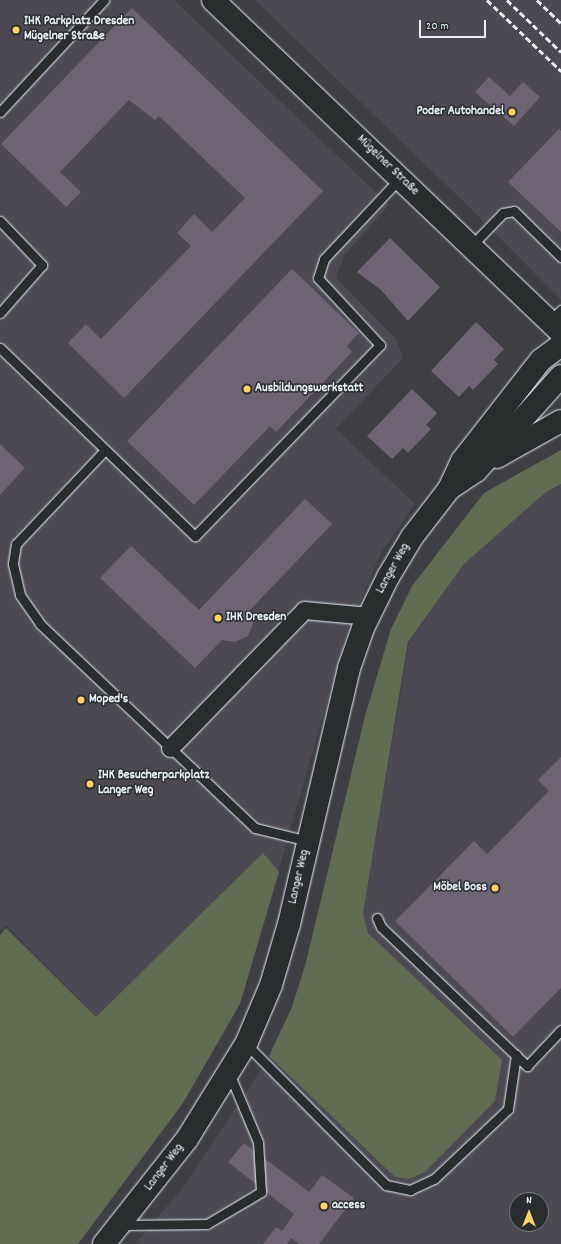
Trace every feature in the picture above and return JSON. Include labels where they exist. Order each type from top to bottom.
[{"type":"main road","name":"Mügelner Straße","points":[[213,0],[471,246],[557,321]]},
{"type":"main road","name":"Langer Weg","points":[[104,1244],[161,1175],[230,1075],[246,1044],[271,985],[308,841],[349,668],[369,616],[412,537],[449,489],[462,461],[541,360],[561,345]]},
{"type":"main road","name":"Langer Weg","points":[[449,489],[476,471],[561,376]]},
{"type":"main road","points":[[476,471],[561,421]]},
{"type":"street","points":[[170,748],[304,610],[369,616]]},
{"type":"lane","points":[[0,112],[104,0]]},
{"type":"lane","points":[[0,348],[195,536],[380,345],[318,278],[324,259],[400,178]]},
{"type":"lane","points":[[471,246],[503,213],[514,211],[561,257]]},
{"type":"lane","points":[[0,221],[42,265],[0,313]]},
{"type":"lane","points":[[105,450],[16,544],[15,580],[28,610],[40,624],[255,828],[308,841]]},
{"type":"lane","points":[[377,918],[381,927],[528,1066],[561,1030]]},
{"type":"lane","points":[[246,1044],[386,1185],[410,1190],[434,1179],[508,1109],[516,1055]]},
{"type":"lane","points":[[119,1225],[208,1224],[261,1192],[258,1142],[230,1075]]},
{"type":"shaded area","points":[[0,0],[174,0],[389,205],[344,256],[336,278],[396,339],[403,358],[336,429],[415,504],[381,553],[348,629],[240,1004],[96,1017],[6,925],[0,931]]},
{"type":"shaded area","points":[[255,0],[561,0],[561,300],[471,209]]},
{"type":"shaded area","points":[[561,484],[561,1244],[135,1244],[185,1185],[363,914],[409,642],[464,564],[546,492]]},
{"type":"green space","points":[[561,450],[561,484],[546,492],[464,564],[408,642],[363,914],[368,933],[502,1060],[495,1101],[425,1172],[409,1179],[395,1177],[269,1056],[292,1007],[306,962],[365,716],[391,629],[412,586],[484,493]]},
{"type":"green space","points":[[263,853],[279,872],[240,1004],[183,1103],[78,1244],[0,1244],[0,935],[6,928],[96,1017]]},
{"type":"building","points":[[132,8],[323,191],[124,398],[68,343],[86,324],[101,339],[191,246],[177,233],[194,214],[212,232],[245,198],[159,116],[155,120],[129,100],[60,172],[81,192],[66,207],[1,144]]},
{"type":"building","name":"Poder Autohandel","points":[[489,77],[510,96],[523,82],[540,97],[514,126],[475,92]]},
{"type":"building","points":[[559,129],[561,131],[561,232],[508,182]]},
{"type":"building","points":[[390,238],[440,287],[408,321],[381,290],[357,272]]},
{"type":"building","name":"Ausbildungswerkstatt","points":[[292,269],[359,333],[347,346],[352,352],[276,432],[270,426],[194,505],[127,441]]},
{"type":"building","points":[[476,322],[504,349],[494,360],[498,364],[473,390],[469,386],[459,397],[431,371]]},
{"type":"building","points":[[412,389],[437,413],[426,425],[431,429],[408,453],[403,448],[392,459],[367,436]]},
{"type":"building","points":[[0,444],[25,468],[0,495]]},
{"type":"building","points":[[305,499],[332,524],[250,610],[253,624],[248,636],[235,642],[222,640],[195,668],[100,578],[131,546],[199,610]]},
{"type":"building","name":"Möbel Boss","points":[[561,757],[561,988],[513,1037],[395,921],[474,841],[487,854],[549,791],[538,780]]},
{"type":"building","points":[[244,1143],[309,1192],[322,1175],[354,1198],[319,1244],[299,1244],[291,1238],[287,1244],[263,1244],[276,1227],[282,1231],[294,1214],[228,1162]]},
{"type":"railway","points":[[487,0],[561,71]]},
{"type":"railway","points":[[507,0],[561,52]]},
{"type":"railway","points":[[537,0],[561,23]]},
{"type":"place","name":"IHK Parkplatz Dresden Mügelner Straße","points":[[16,30]]},
{"type":"place","name":"Poder Autohandel","points":[[512,112]]},
{"type":"place","name":"Ausbildungswerkstatt","points":[[247,389]]},
{"type":"place","name":"IHK Dresden","points":[[218,618]]},
{"type":"place","name":"Moped's","points":[[81,700]]},
{"type":"place","name":"IHK Besucherparkplatz Langer Weg","points":[[90,784]]},
{"type":"place","name":"Möbel Boss","points":[[495,888]]},
{"type":"place","name":"access","points":[[324,1206]]}]
